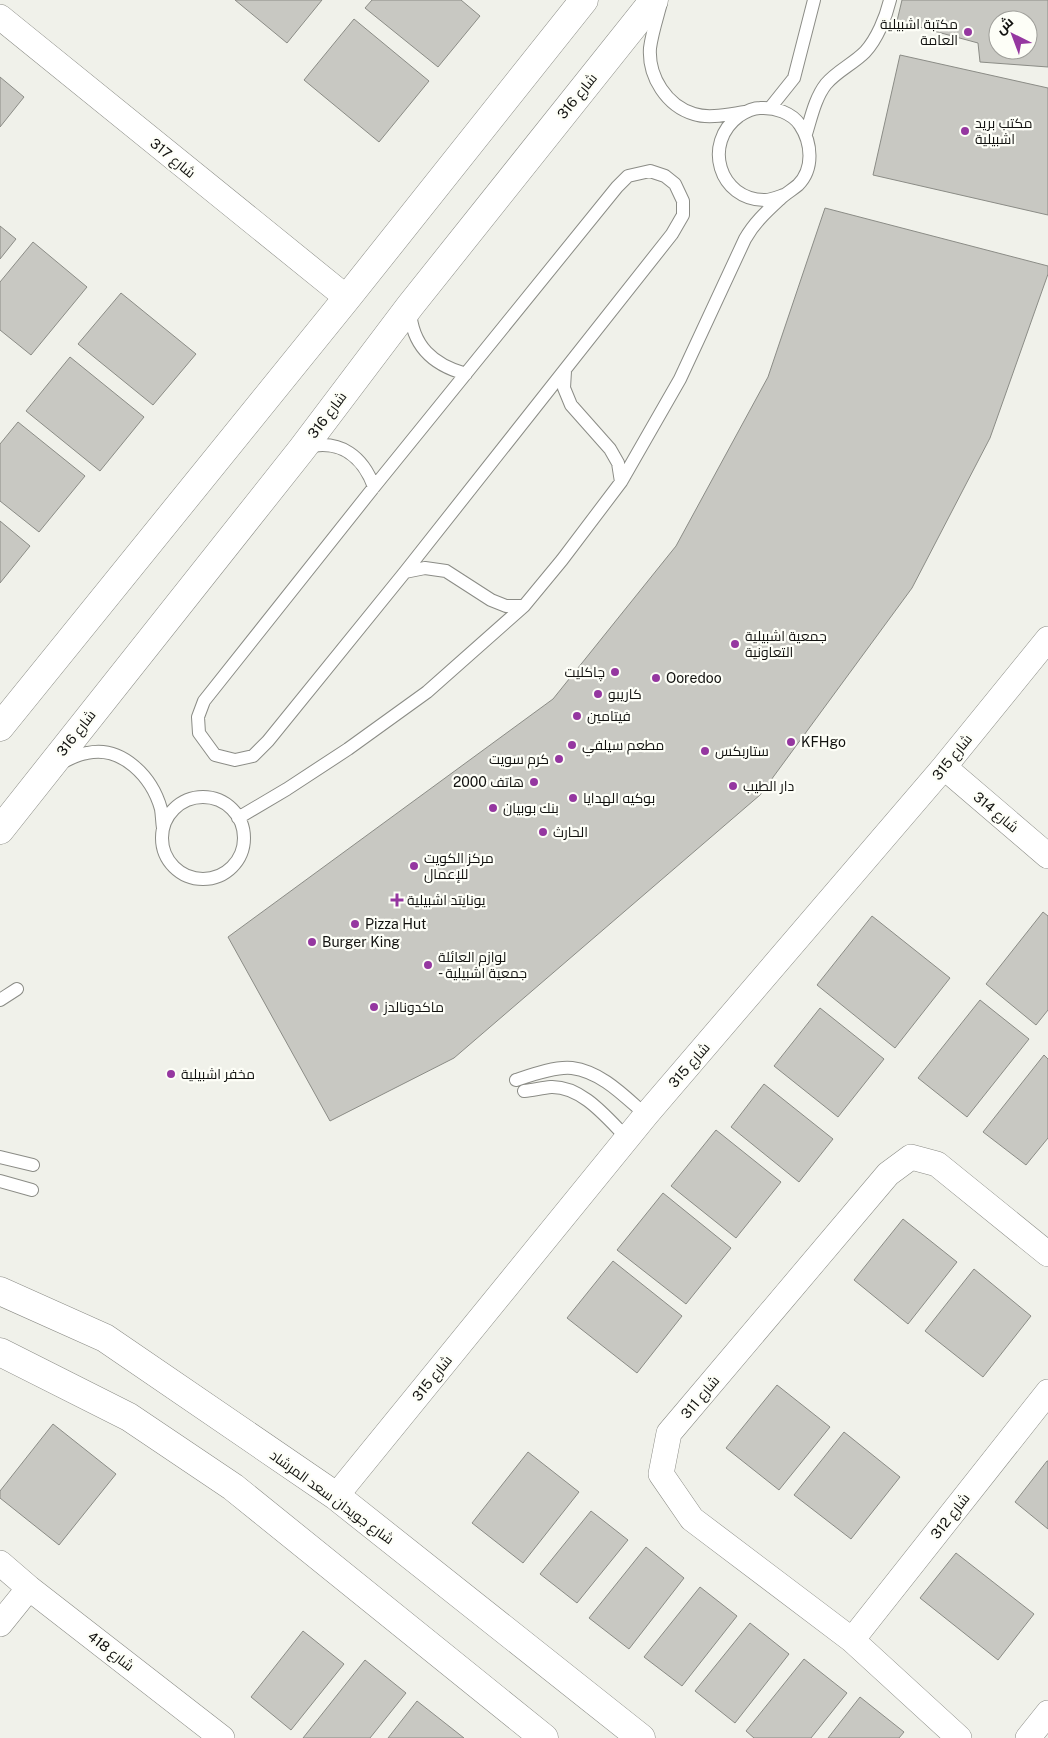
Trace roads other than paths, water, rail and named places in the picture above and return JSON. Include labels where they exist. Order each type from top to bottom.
[{"type":"street","points":[[0,727],[584,0]]},
{"type":"street","name":"شارع 316","points":[[0,830],[302,449],[410,306],[654,0]]},
{"type":"street","name":"شارع 317","points":[[0,17],[346,298]]},
{"type":"street","name":"شارع 315","points":[[336,1496],[646,1115],[944,768],[1048,639]]},
{"type":"street","name":"شارع 314","points":[[944,768],[1048,856]]},
{"type":"street","name":"شارع 311","points":[[960,1738],[852,1640],[692,1519],[660,1474],[669,1432],[888,1174],[911,1157],[937,1164],[1048,1254]]},
{"type":"street","name":"شارع جويدان سعد المرشاد","points":[[0,1291],[105,1338],[336,1496],[641,1738]]},
{"type":"street","points":[[0,1352],[129,1417],[233,1487],[544,1738]]},
{"type":"street","name":"شارع 312","points":[[852,1640],[1048,1392]]},
{"type":"street","name":"شارع 418","points":[[0,1563],[222,1738]]},
{"type":"street","points":[[0,1624],[30,1588]]},
{"type":"street","points":[[1028,1738],[1048,1713]]},
{"type":"lane","points":[[238,818],[348,749],[427,692],[524,606],[622,482],[680,379],[745,239],[753,226],[784,195],[798,184],[807,169],[810,151],[806,134],[797,121],[785,112],[770,108],[757,108],[745,112],[696,115],[678,107],[662,91],[653,70],[650,50],[662,0]]},
{"type":"lane","points":[[770,108],[794,78],[814,0]]},
{"type":"lane","points":[[806,134],[813,110],[826,85],[845,66],[865,52],[876,36],[887,12],[890,0]]},
{"type":"lane","points":[[745,112],[730,123],[720,138],[718,156],[722,173],[733,188],[748,197],[766,200],[784,195]]},
{"type":"lane","points":[[650,171],[665,176],[675,184],[683,201],[683,215],[672,234],[566,370],[268,741],[253,756],[235,760],[215,755],[199,733],[198,717],[204,701],[374,487],[617,187],[628,176],[650,171]]},
{"type":"lane","points":[[410,306],[411,322],[416,337],[425,351],[436,362],[450,370],[466,374]]},
{"type":"lane","points":[[566,370],[564,388],[571,405],[610,449],[618,463],[622,482]]},
{"type":"lane","points":[[302,449],[316,445],[332,446],[347,451],[364,466],[369,473],[374,487]]},
{"type":"lane","points":[[405,572],[425,568],[446,571],[491,600],[506,606],[524,606]]},
{"type":"lane","points":[[46,772],[88,752],[110,753],[126,760],[140,771],[152,788],[161,809],[162,844],[167,860],[178,872],[192,878],[208,879],[224,874],[236,863],[243,849],[244,833],[238,818],[228,805],[213,798],[197,798],[182,803],[170,814],[163,828]]},
{"type":"lane","points":[[0,1000],[17,989]]},
{"type":"lane","points":[[516,1080],[542,1072],[571,1068],[594,1074],[619,1091],[646,1115]]},
{"type":"lane","points":[[524,1091],[552,1087],[574,1092],[598,1109],[627,1138]]},
{"type":"lane","points":[[0,1157],[33,1165]]},
{"type":"lane","points":[[0,1181],[32,1190]]},
{"type":"place","name":"مكتبة اشبيلية العامة","points":[[968,32]]},
{"type":"place","name":"مكتب بريد اشبيلية","points":[[965,131]]},
{"type":"place","name":"جمعية اشبيلية التعاونية","points":[[735,644]]},
{"type":"place","name":"چاكليت","points":[[615,672]]},
{"type":"place","name":"Ooredoo","points":[[656,678]]},
{"type":"place","name":"كاريبو","points":[[598,694]]},
{"type":"place","name":"فيتامين","points":[[577,716]]},
{"type":"place","name":"KFHgo","points":[[791,742]]},
{"type":"place","name":"مطعم سيلفي","points":[[572,745]]},
{"type":"place","name":"ستاربكس","points":[[705,751]]},
{"type":"place","name":"كرم سويت","points":[[559,759]]},
{"type":"place","name":"هاتف 2000","points":[[534,782]]},
{"type":"place","name":"دار الطيب","points":[[733,786]]},
{"type":"place","name":"بوكيه الهدايا","points":[[573,798]]},
{"type":"place","name":"بنك بوبيان","points":[[493,808]]},
{"type":"place","name":"الحارث","points":[[543,832]]},
{"type":"place","name":"مركز الكويت للإعمال","points":[[414,866]]},
{"type":"place","name":"يونايتد اشبيلية","points":[[397,900]]},
{"type":"place","name":"Pizza Hut","points":[[355,924]]},
{"type":"place","name":"Burger King","points":[[312,942]]},
{"type":"place","name":"لوازم العائلة - جمعية اشبيلية","points":[[428,965]]},
{"type":"place","name":"ماكدونالدز","points":[[374,1007]]},
{"type":"place","name":"مخفر اشبيلية","points":[[171,1074]]}]
